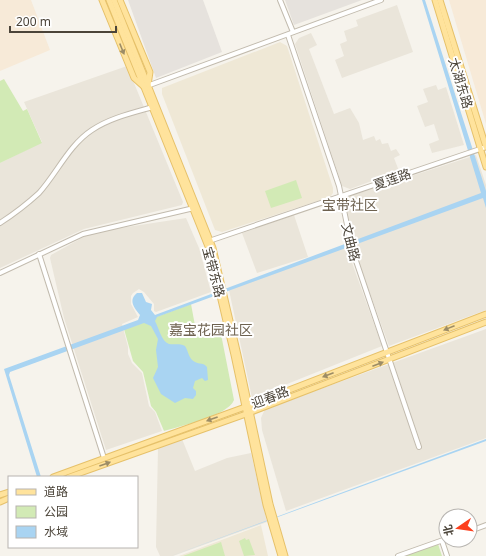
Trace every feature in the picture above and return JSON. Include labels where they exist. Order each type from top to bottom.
[{"type":"main road","points":[[102,0],[134,78],[146,86],[150,72],[120,0]]},
{"type":"main road","name":"宝带东路","points":[[109,0],[146,86],[209,241],[220,281],[248,413],[281,556]]},
{"type":"main road","name":"宝带东路","points":[[114,0],[153,107],[196,208]]},
{"type":"main road","name":"太湖东路","points":[[435,0],[484,148]]},
{"type":"main road","name":"太湖东路","points":[[440,0],[484,148],[486,167]]},
{"type":"main road","name":"迎春路","points":[[56,476],[388,353],[486,314]]},
{"type":"main road","name":"迎春路","points":[[72,476],[248,413],[486,322]]},
{"type":"main road","name":"宝带东路","points":[[272,520],[285,556]]},
{"type":"street","points":[[280,0],[293,32]]},
{"type":"street","points":[[146,86],[381,0]]},
{"type":"street","name":"文曲路","points":[[288,35],[341,196],[351,247],[419,447]]},
{"type":"street","points":[[0,223],[13,215],[39,192],[72,149],[92,130],[109,121],[153,107]]},
{"type":"street","name":"夏莲路","points":[[209,241],[468,152],[484,148]]},
{"type":"street","points":[[0,273],[90,232],[196,208]]},
{"type":"street","points":[[39,254],[104,458]]},
{"type":"street","points":[[398,556],[438,542]]},
{"type":"shaded area","points":[[0,0],[31,0],[50,50],[0,71]]},
{"type":"shaded area","points":[[128,0],[203,0],[222,52],[156,78]]},
{"type":"shaded area","points":[[285,0],[362,0],[294,25]]},
{"type":"shaded area","points":[[449,0],[486,0],[486,124]]},
{"type":"shaded area","points":[[397,5],[413,52],[342,78],[335,60],[344,56],[340,44],[347,41],[344,31],[358,26],[356,20]]},
{"type":"shaded area","points":[[311,33],[317,45],[309,49],[334,114],[350,108],[359,123],[363,140],[374,136],[376,141],[380,139],[382,144],[388,143],[391,151],[396,149],[400,155],[394,158],[399,171],[350,189],[342,186],[295,44],[299,38]]},
{"type":"shaded area","points":[[280,42],[287,46],[333,188],[333,193],[330,197],[222,232],[215,230],[162,94],[162,88]]},
{"type":"shaded area","points":[[127,66],[183,202],[182,205],[84,229],[0,268],[0,163],[42,142],[24,102]]},
{"type":"shaded area","points":[[436,85],[438,90],[446,87],[464,145],[432,153],[429,144],[439,140],[434,124],[425,127],[417,106],[428,102],[423,89]]},
{"type":"shaded area","points":[[476,155],[486,185],[486,310],[389,346],[354,249],[344,198]]},
{"type":"shaded area","points":[[294,215],[308,257],[257,273],[242,233]]},
{"type":"shaded area","points":[[186,218],[199,248],[211,292],[156,312],[154,311],[154,304],[144,292],[139,289],[131,296],[131,304],[138,317],[122,324],[128,347],[128,354],[132,363],[142,373],[149,406],[155,412],[162,431],[106,450],[64,318],[50,258],[51,255],[87,235],[107,230]]},
{"type":"shaded area","points":[[346,246],[382,346],[252,398],[229,290]]},
{"type":"shaded area","points":[[486,329],[486,438],[286,511],[262,430],[261,418],[265,409]]},
{"type":"shaded area","points":[[182,439],[195,471],[227,458],[251,453],[267,522],[173,556],[160,556],[156,547],[158,448]]},
{"type":"shaded area","points":[[261,525],[268,556],[179,556]]},
{"type":"green space","points":[[4,79],[23,111],[27,109],[42,143],[0,163],[0,81]]},
{"type":"green space","points":[[296,180],[302,198],[271,208],[265,191]]},
{"type":"green space","points":[[191,304],[196,331],[219,324],[234,400],[230,406],[213,416],[164,431],[156,412],[151,406],[143,372],[133,361],[124,329]]},
{"type":"green space","points":[[245,538],[246,540],[249,539],[255,555],[244,556],[239,541]]},
{"type":"green space","points":[[221,542],[225,556],[183,556]]},
{"type":"green space","points":[[438,544],[438,548],[442,556],[404,556]]},
{"type":"water","points":[[422,0],[425,0],[486,191],[486,208],[483,198],[157,317],[155,321],[162,337],[166,342],[169,344],[179,344],[185,346],[193,360],[207,367],[208,380],[205,381],[202,378],[195,381],[193,388],[196,391],[196,395],[193,399],[185,398],[175,403],[161,394],[153,378],[158,367],[156,350],[158,339],[151,326],[144,323],[10,372],[9,375],[41,476],[37,476],[4,369],[138,320],[140,315],[134,307],[132,301],[137,293],[142,293],[146,302],[152,304],[151,310],[155,315],[481,193]]},
{"type":"water","points":[[486,439],[486,441],[171,556]]},
{"type":"district","name":"宝带社区","points":[[350,205]]},
{"type":"district","name":"嘉宝花园社区","points":[[211,330]]}]
